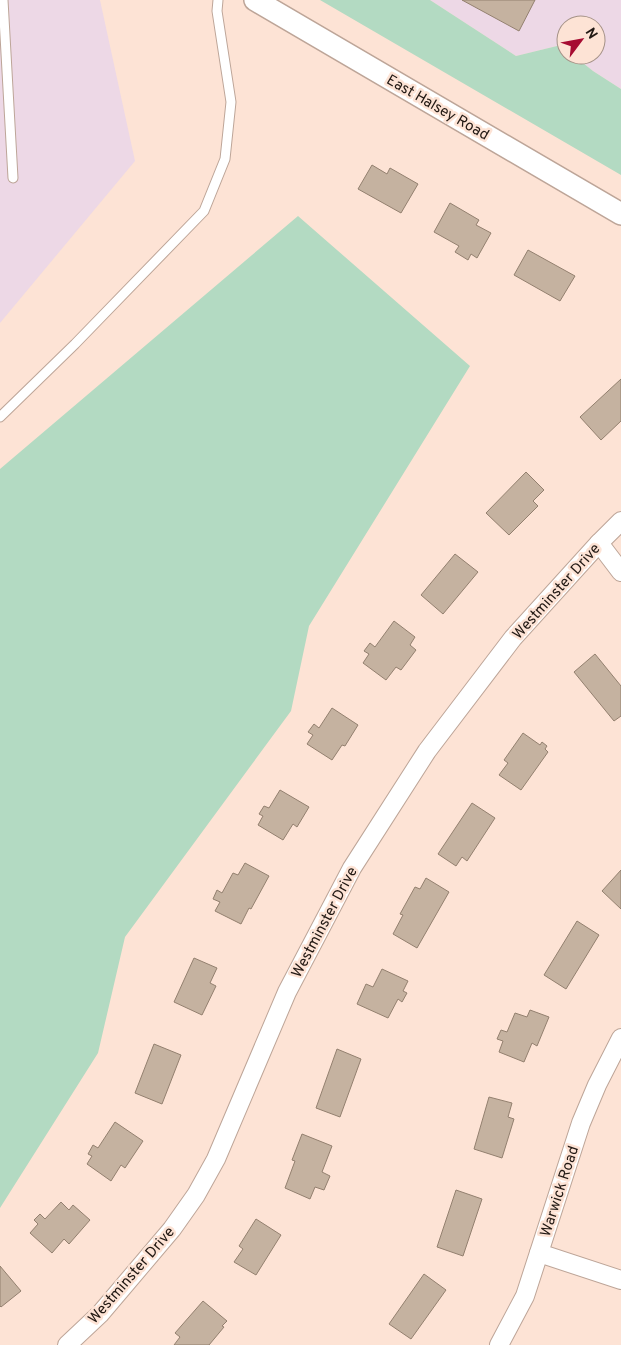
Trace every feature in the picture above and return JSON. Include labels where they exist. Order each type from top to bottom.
[{"type":"street","name":"East Halsey Road","points":[[255,0],[621,214]]},
{"type":"street","name":"Westminster Drive","points":[[67,1345],[100,1314],[172,1229],[196,1195],[216,1159],[287,992],[352,868],[427,752],[513,638],[621,521]]},
{"type":"street","points":[[599,543],[621,572]]},
{"type":"street","name":"Warwick Road","points":[[499,1345],[525,1296],[582,1123],[597,1085],[621,1038]]},
{"type":"street","points":[[539,1253],[621,1280]]},
{"type":"lane","points":[[2,0],[14,178]]},
{"type":"lane","points":[[0,418],[204,211],[225,160],[231,102],[217,11],[218,0]]},
{"type":"shaded area","points":[[0,0],[100,0],[135,161],[0,323]]},
{"type":"shaded area","points":[[430,0],[621,0],[621,89],[586,65],[606,65],[606,15],[556,15],[556,46],[516,56]]},
{"type":"green space","points":[[320,0],[430,0],[516,56],[556,46],[556,65],[586,65],[621,89],[621,175]]},
{"type":"green space","points":[[298,216],[470,366],[309,626],[291,711],[125,937],[98,1053],[0,1208],[0,469]]},
{"type":"building","points":[[462,0],[535,0],[519,31]]},
{"type":"building","points":[[372,165],[387,174],[390,168],[418,184],[401,213],[358,189]]},
{"type":"building","points":[[450,203],[479,220],[476,225],[491,233],[477,258],[471,254],[468,260],[455,252],[459,246],[434,232]]},
{"type":"building","points":[[528,250],[575,276],[560,301],[514,275]]},
{"type":"building","points":[[621,379],[621,421],[601,440],[580,417]]},
{"type":"building","points":[[526,472],[544,490],[533,501],[538,506],[509,535],[486,513]]},
{"type":"building","points":[[455,554],[478,572],[443,614],[421,595]]},
{"type":"building","points":[[394,621],[415,637],[410,645],[416,650],[401,670],[396,667],[386,680],[363,663],[369,654],[364,651],[370,643],[375,647]]},
{"type":"building","points":[[595,654],[621,686],[621,716],[614,721],[574,672]]},
{"type":"building","points":[[332,708],[358,725],[345,746],[342,745],[332,760],[307,744],[313,735],[308,732],[314,724],[319,728]]},
{"type":"building","points":[[523,733],[540,745],[542,742],[547,746],[545,749],[548,752],[521,790],[499,775],[508,763],[504,760]]},
{"type":"building","points":[[280,790],[309,807],[297,827],[293,824],[283,840],[258,825],[263,816],[259,814],[264,806],[269,808]]},
{"type":"building","points":[[472,803],[495,818],[467,861],[462,857],[456,866],[438,854]]},
{"type":"building","points":[[245,863],[269,876],[241,924],[215,911],[220,902],[213,899],[217,890],[222,893],[233,873],[238,875]]},
{"type":"building","points":[[621,870],[621,909],[602,891]]},
{"type":"building","points":[[426,878],[449,892],[417,948],[393,934],[403,915],[400,914],[415,887],[420,889]]},
{"type":"building","points":[[577,921],[599,935],[566,989],[544,975]]},
{"type":"building","points":[[194,958],[217,968],[210,983],[216,986],[202,1015],[174,1002]]},
{"type":"building","points":[[382,969],[408,981],[403,991],[407,993],[402,1002],[398,999],[388,1018],[357,1004],[366,984],[373,987]]},
{"type":"building","points":[[530,1010],[549,1017],[537,1046],[532,1043],[524,1062],[499,1052],[503,1041],[497,1039],[501,1030],[507,1032],[515,1013],[527,1017]]},
{"type":"building","points":[[154,1044],[181,1055],[162,1104],[135,1093]]},
{"type":"building","points":[[337,1049],[361,1059],[340,1117],[316,1108]]},
{"type":"building","points":[[489,1097],[512,1103],[508,1117],[514,1119],[502,1158],[474,1149]]},
{"type":"building","points":[[115,1122],[143,1141],[125,1168],[121,1165],[111,1181],[87,1164],[92,1156],[88,1154],[93,1145],[98,1148]]},
{"type":"building","points":[[302,1134],[332,1146],[322,1172],[330,1176],[324,1190],[315,1187],[310,1199],[285,1188],[295,1161],[292,1160]]},
{"type":"building","points":[[456,1190],[482,1199],[463,1256],[437,1247]]},
{"type":"building","points":[[61,1202],[69,1210],[73,1205],[90,1220],[69,1244],[64,1239],[52,1253],[30,1233],[38,1224],[34,1220],[40,1214],[45,1219]]},
{"type":"building","points":[[256,1219],[281,1235],[256,1275],[234,1262],[243,1249],[239,1246]]},
{"type":"building","points":[[0,1266],[21,1291],[1,1307],[0,1306]]},
{"type":"building","points":[[424,1274],[446,1290],[411,1339],[389,1324]]},
{"type":"building","points":[[203,1301],[227,1321],[222,1326],[224,1327],[209,1345],[174,1345],[180,1337],[175,1333]]}]
